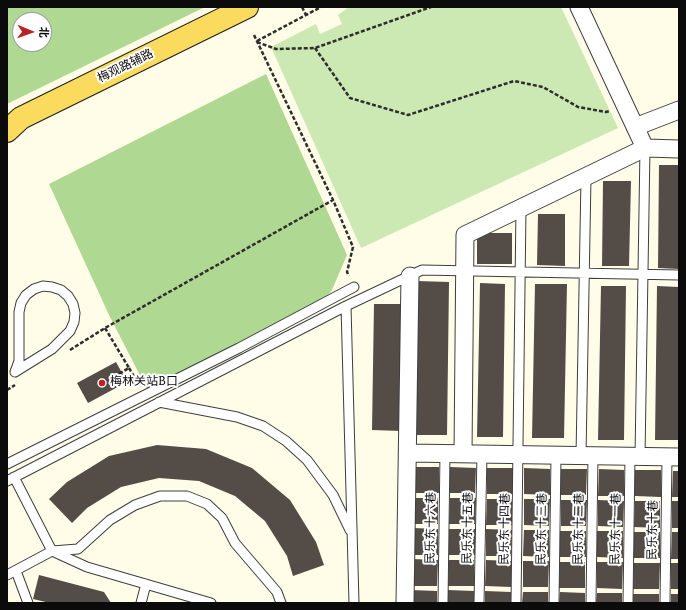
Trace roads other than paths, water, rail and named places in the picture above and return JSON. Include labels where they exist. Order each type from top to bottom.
[{"type":"main road","name":"梅观路辅路","points":[[7,131],[21,118],[247,7]]},
{"type":"street","points":[[579,7],[645,148]]},
{"type":"street","points":[[635,127],[679,110]]},
{"type":"street","points":[[463,454],[464,235],[645,148],[679,149]]},
{"type":"street","points":[[405,603],[410,276]]},
{"type":"street","points":[[408,453],[673,457]]},
{"type":"lane","name":"民乐东十一巷","points":[[628,603],[643,274],[645,148]]},
{"type":"lane","name":"民乐东十二巷","points":[[586,177],[584,273],[591,603]]},
{"type":"lane","name":"民乐东十四巷","points":[[516,603],[521,208]]},
{"type":"lane","points":[[211,603],[87,567],[52,551],[10,479],[346,306],[422,270],[679,275]]},
{"type":"lane","points":[[43,286],[52,286],[61,290],[68,296],[73,304],[75,313],[74,322],[70,331],[52,349],[11,374],[19,361],[19,312],[21,303],[26,295],[34,289],[43,286]]},
{"type":"lane","points":[[7,464],[145,395],[354,287]]},
{"type":"lane","points":[[346,306],[354,603]]},
{"type":"lane","points":[[160,402],[237,417],[263,426],[286,441],[304,457],[333,495],[352,532]]},
{"type":"lane","name":"民乐东十六巷","points":[[443,603],[445,453]]},
{"type":"lane","name":"民乐东十五巷","points":[[480,603],[482,454]]},
{"type":"lane","name":"民乐东十三巷","points":[[554,603],[556,455]]},
{"type":"lane","name":"民乐东十巷","points":[[665,603],[673,457]]},
{"type":"lane","points":[[7,575],[52,551],[78,549],[110,520],[135,505],[160,496],[187,496],[208,504],[222,518],[235,543],[277,592],[280,603]]},
{"type":"lane","points":[[16,571],[28,603]]},
{"type":"lane","points":[[141,603],[146,584]]},
{"type":"place","name":"梅林关站B口","points":[[102,383]]}]
